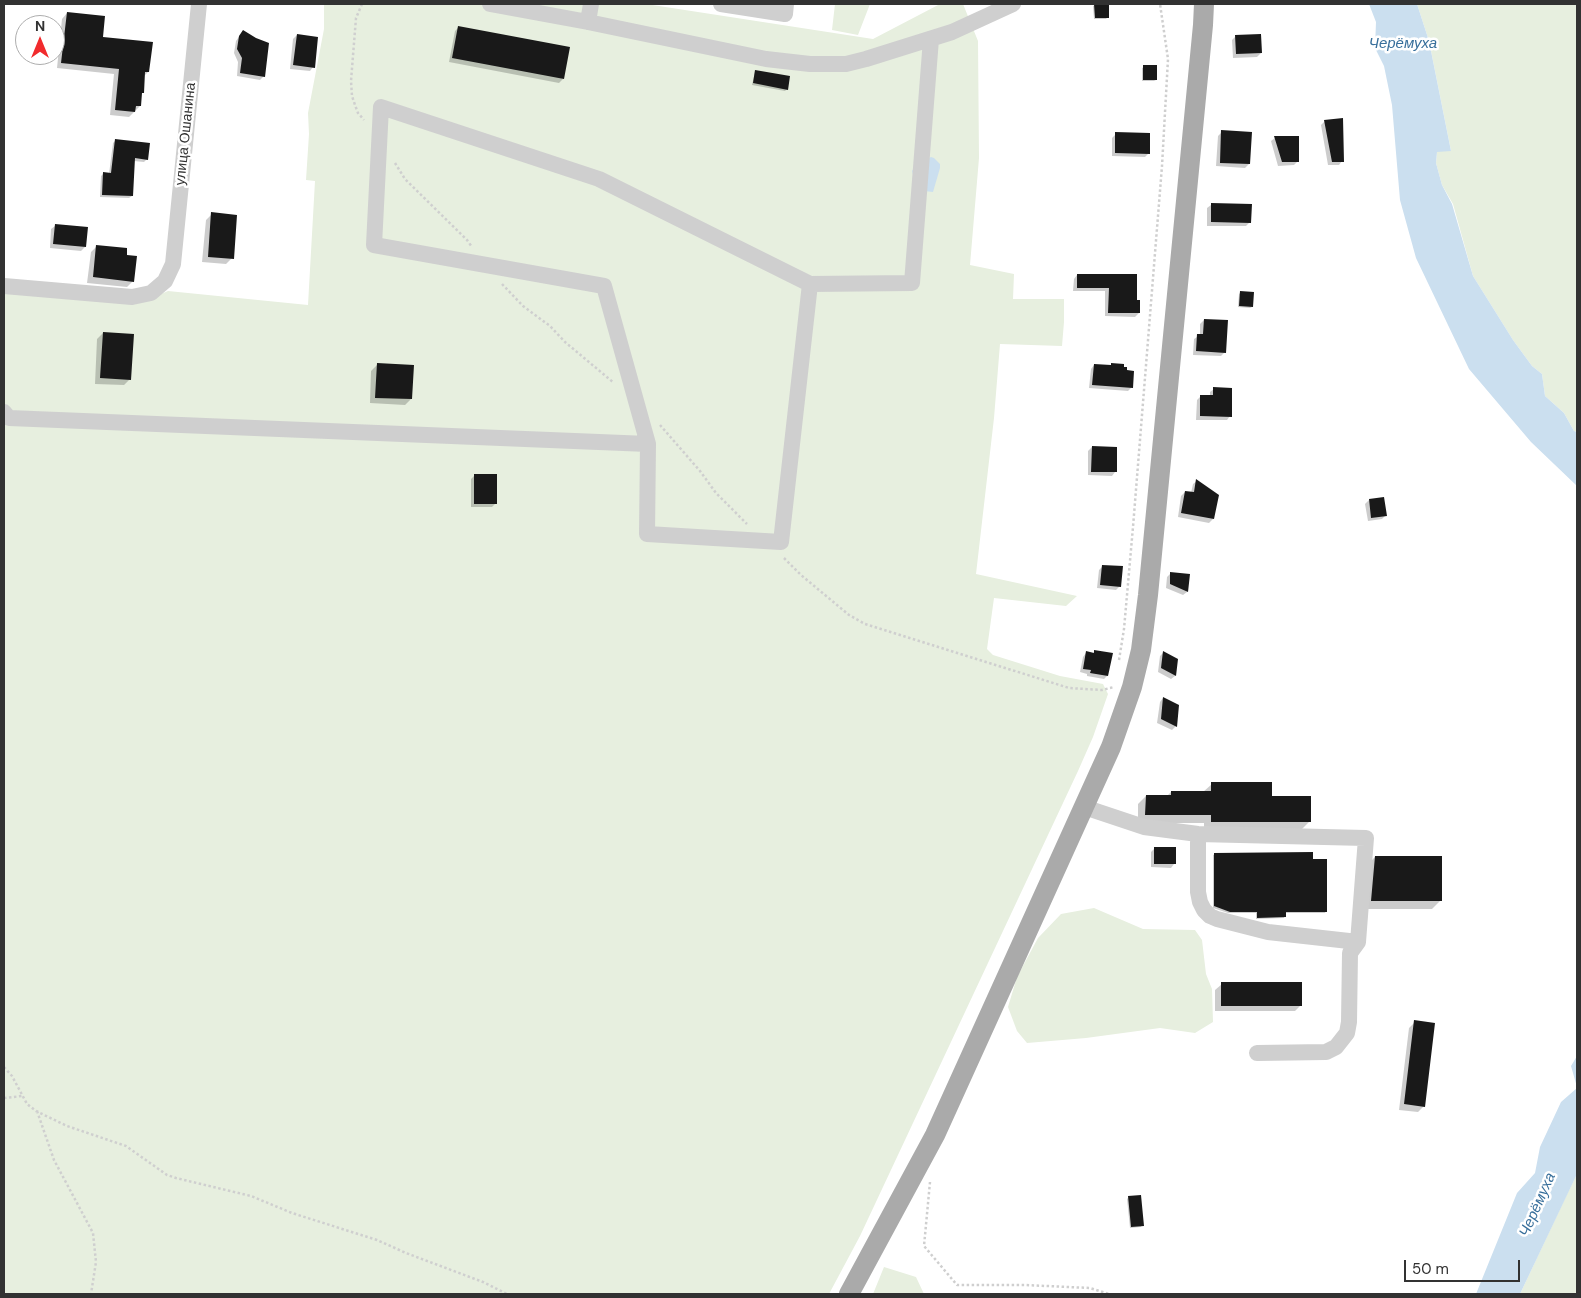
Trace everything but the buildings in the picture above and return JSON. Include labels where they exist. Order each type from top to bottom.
[{"type":"main road","points":[[849,1294],[935,1135],[1111,748],[1132,687],[1141,650],[1150,576],[1204,4]]},
{"type":"street","name":"улица Ошанина","points":[[4,286],[120,296],[142,296],[151,293],[165,281],[173,264],[199,4]]},
{"type":"street","points":[[490,4],[766,59],[810,64],[846,64],[952,32],[1013,4]]},
{"type":"street","points":[[588,22],[591,4]]},
{"type":"street","points":[[721,4],[785,14],[786,4]]},
{"type":"street","points":[[810,284],[781,542],[646,534],[648,444],[604,286],[374,246],[381,107],[599,179],[810,284],[912,283],[930,39]]},
{"type":"street","points":[[4,412],[10,418],[648,444]]},
{"type":"street","points":[[1084,807],[1144,827],[1198,834],[1366,838],[1358,942],[1350,953],[1349,1022],[1347,1033],[1336,1047],[1326,1052],[1257,1053]]},
{"type":"street","points":[[1198,834],[1198,892],[1200,902],[1210,916],[1268,932],[1358,942]]},
{"type":"path","points":[[362,4],[356,18],[351,81],[352,96],[358,113],[367,123]]},
{"type":"path","points":[[1118,665],[1124,628],[1133,527],[1162,166],[1168,59],[1160,4]]},
{"type":"path","points":[[395,163],[405,179],[468,240],[476,253]]},
{"type":"path","points":[[496,277],[524,306],[550,326],[565,342],[618,386]]},
{"type":"path","points":[[659,424],[700,471],[716,493],[748,525]]},
{"type":"path","points":[[781,556],[849,615],[881,630],[1068,688],[1102,690],[1114,687],[1115,680]]},
{"type":"path","points":[[4,1067],[12,1076],[27,1104],[36,1111],[67,1126],[126,1146],[167,1175],[251,1196],[292,1213],[377,1240],[483,1282],[507,1294]]},
{"type":"path","points":[[4,1098],[22,1096]]},
{"type":"path","points":[[36,1111],[54,1160],[93,1233],[96,1262],[91,1294]]},
{"type":"path","points":[[930,1181],[924,1246],[957,1285],[1025,1285],[1090,1288],[1110,1294]]},
{"type":"green space","points":[[324,4],[646,4],[873,39],[940,4],[963,4],[978,41],[979,158],[970,265],[1014,274],[1013,299],[1064,299],[1064,322],[1062,346],[1000,344],[994,418],[976,574],[1077,596],[1066,606],[994,598],[987,649],[993,655],[1060,676],[1103,684],[1108,694],[1093,737],[1078,771],[860,1236],[829,1294],[4,1294],[4,292],[161,294],[168,291],[308,305],[315,181],[306,180],[309,134],[308,113],[324,29]]},
{"type":"green space","points":[[835,4],[870,4],[858,35],[832,30]]},
{"type":"green space","points":[[1417,4],[1577,4],[1577,432],[1574,431],[1564,413],[1545,396],[1542,374],[1532,366],[1513,340],[1473,276],[1453,204],[1442,185],[1436,163],[1437,151],[1451,151],[1429,41]]},
{"type":"green space","points":[[1094,908],[1143,929],[1195,930],[1202,940],[1206,974],[1212,989],[1213,1022],[1195,1033],[1160,1028],[1086,1038],[1027,1043],[1017,1031],[1008,1007],[1017,977],[1038,938],[1061,914]]},
{"type":"green space","points":[[1577,1174],[1577,1294],[1520,1294],[1568,1192]]},
{"type":"green space","points":[[884,1267],[916,1277],[924,1294],[873,1294]]},
{"type":"water","name":"Черёмуха","points":[[1369,4],[1417,4],[1429,41],[1451,151],[1437,152],[1436,163],[1442,185],[1452,204],[1473,276],[1513,340],[1532,366],[1542,374],[1545,396],[1564,413],[1574,431],[1577,432],[1577,486],[1531,442],[1469,369],[1416,258],[1400,200],[1392,105],[1384,66],[1375,48],[1376,22]]},
{"type":"water","points":[[931,157],[940,164],[933,192],[924,191],[916,184],[912,171],[916,165]]},
{"type":"water","points":[[1577,1056],[1577,1087],[1571,1066]]},
{"type":"water","name":"Черёмуха","points":[[1577,1088],[1577,1174],[1520,1294],[1476,1294],[1517,1193],[1535,1173],[1540,1147],[1561,1102]]}]
